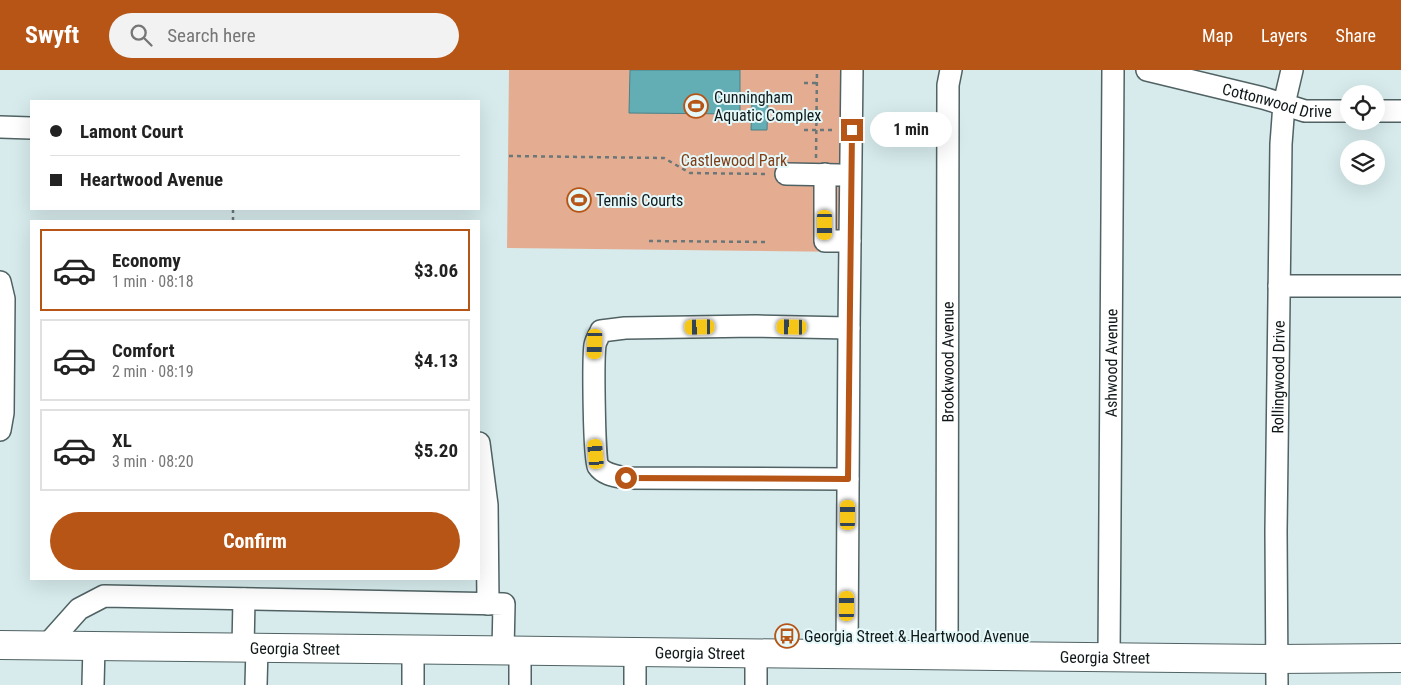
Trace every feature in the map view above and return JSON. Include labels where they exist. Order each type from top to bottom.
[{"type":"main road","name":"Georgia Street","points":[[0,645],[1109,657],[1277,672],[1401,658]]},
{"type":"street","points":[[847,655],[852,70]]},
{"type":"street","name":"Brookwood Avenue","points":[[947,656],[948,95],[951,70]]},
{"type":"street","name":"Ashwood Avenue","points":[[1109,657],[1113,70]]},
{"type":"street","name":"Cottonwood Drive","points":[[1147,70],[1221,87],[1305,110],[1340,111]]},
{"type":"street","name":"Rollingwood Drive","points":[[1277,672],[1276,531],[1279,286],[1284,104],[1292,70]]},
{"type":"street","points":[[1385,111],[1401,111]]},
{"type":"street","points":[[0,127],[30,128]]},
{"type":"street","points":[[786,174],[852,175]]},
{"type":"street","points":[[820,174],[825,241],[850,241]]},
{"type":"street","points":[[0,282],[4,309],[3,413],[0,430]]},
{"type":"street","points":[[1279,286],[1401,286]]},
{"type":"street","points":[[848,479],[626,478],[606,474],[598,465],[594,370],[595,344],[601,331],[625,328],[756,326],[849,328]]},
{"type":"street","points":[[480,451],[487,505],[488,604]]},
{"type":"street","points":[[46,646],[79,610],[104,596],[504,604],[520,685]]},
{"type":"street","points":[[244,599],[256,685]]},
{"type":"street","points":[[93,685],[94,646]]},
{"type":"street","points":[[412,685],[413,650]]},
{"type":"street","points":[[635,652],[635,685]]},
{"type":"street","points":[[756,654],[756,685]]},
{"type":"path","points":[[817,70],[817,130],[820,174]]},
{"type":"path","points":[[804,83],[817,83]]},
{"type":"path","points":[[804,130],[852,130]]},
{"type":"path","points":[[509,156],[664,158],[690,173],[786,174]]},
{"type":"path","points":[[649,241],[767,242]]},
{"type":"green space","name":"Castlewood Park","points":[[509,70],[852,70],[850,252],[507,248]]},
{"type":"water","points":[[630,70],[740,70],[740,114],[629,113]]},
{"type":"water","points":[[752,100],[768,100],[767,130],[751,130]]},
{"type":"place","name":"Cunningham Aquatic Complex","points":[[696,106]]},
{"type":"place","name":"Tennis Courts","points":[[579,200]]},
{"type":"place","name":"Georgia Street & Heartwood Avenue","points":[[787,636]]},
{"type":"route","points":[[626,478],[848,479],[852,130]]}]
